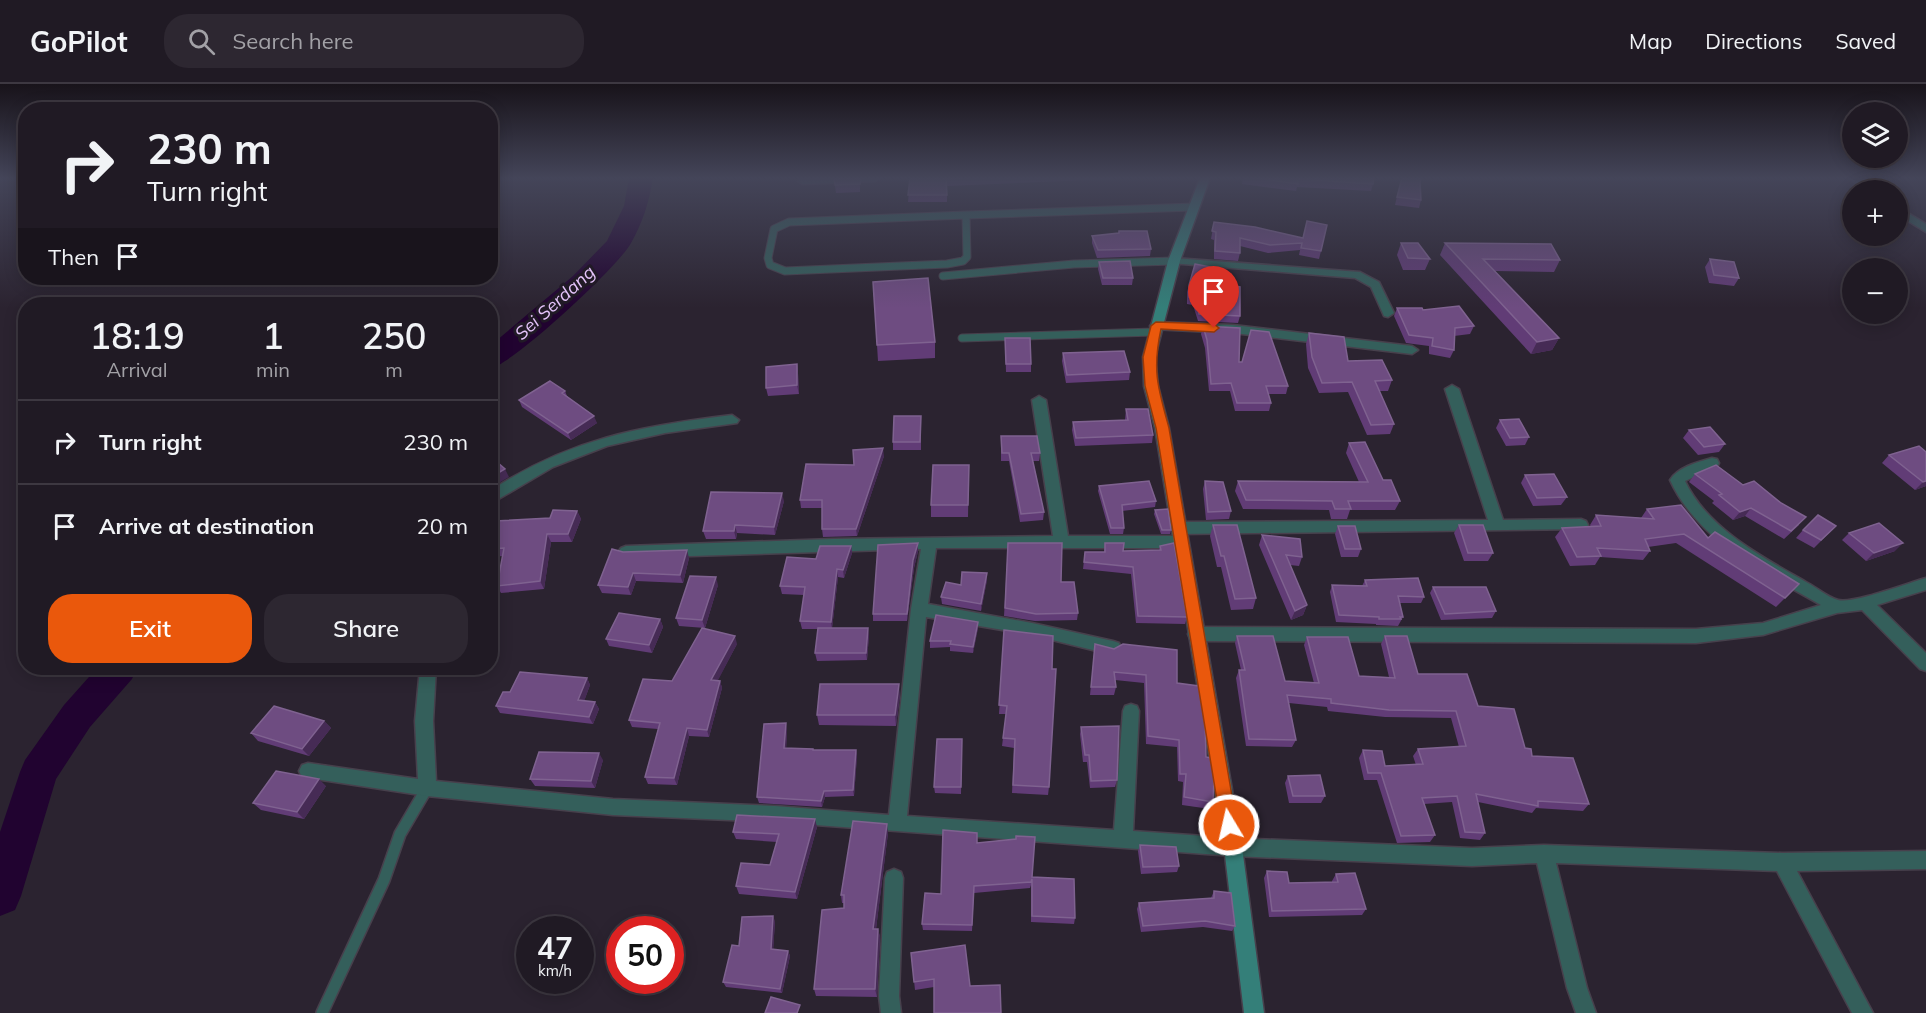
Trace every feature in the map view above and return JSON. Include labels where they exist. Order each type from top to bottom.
[{"type":"main road","points":[[1188,221],[1155,329],[1149,357],[1151,386],[1162,428],[1233,847],[1254,1013]]},
{"type":"street","points":[[1174,261],[1356,275],[1373,281],[1377,285],[1388,313]]},
{"type":"street","points":[[1155,329],[1233,329],[1412,350]]},
{"type":"street","points":[[1452,389],[1497,525]]},
{"type":"street","points":[[1039,400],[1061,540]]},
{"type":"street","points":[[498,494],[538,467],[595,444],[644,432],[732,420]]},
{"type":"street","points":[[1712,462],[1677,480],[1680,490],[1698,512],[1713,529],[1732,542],[1837,607]]},
{"type":"street","points":[[626,552],[1497,525],[1581,525]]},
{"type":"street","points":[[897,825],[919,609],[929,544]]},
{"type":"street","points":[[1196,634],[1696,636],[1763,629],[1837,607],[1865,603],[1926,584]]},
{"type":"street","points":[[1865,603],[1926,664]]},
{"type":"street","points":[[919,609],[1032,629],[1113,648]]},
{"type":"street","points":[[427,675],[424,721],[427,788]]},
{"type":"street","points":[[1123,839],[1131,711]]},
{"type":"street","points":[[308,771],[427,788],[613,807],[776,814],[897,825],[1233,847],[1472,857],[1544,854],[1782,862],[1926,860]]},
{"type":"street","points":[[1544,854],[1577,988],[1586,1013]]},
{"type":"street","points":[[1782,862],[1863,1013]]},
{"type":"street","points":[[891,1013],[889,996],[894,878]]},
{"type":"lane","points":[[803,221],[789,222],[774,229],[768,258],[770,265],[785,271],[947,264],[963,261],[967,257],[966,221]]},
{"type":"lane","points":[[943,276],[1074,264],[1174,261]]},
{"type":"lane","points":[[962,338],[1155,329]]},
{"type":"lane","points":[[322,1013],[384,880],[400,834],[427,788]]},
{"type":"building","points":[[1307,221],[1327,225],[1321,251],[1301,248],[1302,243],[1270,245],[1240,238],[1240,253],[1215,251],[1216,232],[1212,231],[1214,222],[1255,227],[1303,238]]},
{"type":"building","points":[[1119,231],[1147,231],[1151,249],[1098,250],[1092,236],[1119,233]]},
{"type":"building","points":[[1401,243],[1418,243],[1430,259],[1408,258]]},
{"type":"building","points":[[1445,243],[1551,244],[1560,260],[1483,259],[1559,338],[1537,342]]},
{"type":"building","points":[[1710,259],[1734,262],[1739,278],[1714,275]]},
{"type":"building","points":[[1130,261],[1133,278],[1103,278],[1099,262]]},
{"type":"building","points":[[1195,264],[1221,269],[1217,283],[1240,287],[1240,316],[1199,314],[1195,298],[1189,297],[1189,285]]},
{"type":"building","points":[[928,278],[935,342],[877,345],[873,282]]},
{"type":"building","points":[[1459,306],[1474,326],[1455,328],[1454,350],[1432,346],[1433,338],[1409,335],[1397,308],[1422,308],[1423,310]]},
{"type":"building","points":[[1203,326],[1240,328],[1239,362],[1242,362],[1251,330],[1269,332],[1288,386],[1266,386],[1271,403],[1237,403],[1231,383],[1211,384],[1207,340]]},
{"type":"building","points":[[1309,333],[1344,337],[1348,361],[1382,360],[1392,380],[1375,381],[1394,424],[1371,425],[1352,382],[1322,383],[1312,357]]},
{"type":"building","points":[[1005,338],[1030,338],[1031,364],[1006,364]]},
{"type":"building","points":[[1124,351],[1130,372],[1067,375],[1063,353]]},
{"type":"building","points":[[797,364],[797,385],[766,388],[766,367]]},
{"type":"building","points":[[550,381],[565,391],[562,393],[594,416],[568,433],[519,400]]},
{"type":"building","points":[[1126,409],[1148,409],[1153,435],[1076,438],[1073,422],[1128,420]]},
{"type":"building","points":[[894,416],[921,416],[920,442],[893,442]]},
{"type":"building","points":[[1519,419],[1529,437],[1510,438],[1500,420]]},
{"type":"building","points":[[1710,427],[1725,444],[1704,447],[1689,430]]},
{"type":"building","points":[[1001,436],[1037,436],[1040,453],[1031,453],[1044,512],[1021,514],[1009,453],[1002,453]]},
{"type":"building","points":[[1365,442],[1383,480],[1391,480],[1400,501],[1348,501],[1351,509],[1335,509],[1332,501],[1246,500],[1238,481],[1368,482],[1349,443]]},
{"type":"building","points":[[1919,446],[1926,452],[1926,481],[1923,482],[1889,455]]},
{"type":"building","points":[[883,448],[856,529],[822,529],[822,500],[800,500],[806,464],[854,465],[853,450]]},
{"type":"building","points":[[498,463],[505,469],[498,473]]},
{"type":"building","points":[[933,465],[969,465],[968,505],[931,505]]},
{"type":"building","points":[[1716,465],[1743,485],[1754,481],[1781,503],[1806,517],[1791,531],[1751,508],[1740,512],[1719,495],[1722,494],[1695,474]]},
{"type":"building","points":[[1554,474],[1567,497],[1537,498],[1525,475]]},
{"type":"building","points":[[1149,481],[1156,501],[1122,505],[1124,528],[1111,528],[1099,486]]},
{"type":"building","points":[[1205,481],[1223,482],[1231,511],[1208,512]]},
{"type":"building","points":[[711,492],[782,493],[774,527],[735,525],[734,531],[703,531]]},
{"type":"building","points":[[1681,505],[1708,538],[1715,532],[1799,584],[1785,598],[1684,534],[1645,539],[1650,551],[1597,548],[1601,556],[1577,557],[1562,528],[1601,526],[1596,515],[1654,519],[1647,509]]},
{"type":"building","points":[[1168,509],[1171,530],[1162,530],[1155,510]]},
{"type":"building","points":[[553,510],[577,511],[568,534],[547,534],[540,581],[498,586],[504,548],[498,548],[498,521],[550,518]]},
{"type":"building","points":[[1818,515],[1836,526],[1821,540],[1803,530]]},
{"type":"building","points":[[1879,523],[1903,543],[1874,553],[1849,533]]},
{"type":"building","points":[[1213,525],[1237,525],[1256,598],[1235,599]]},
{"type":"building","points":[[1459,525],[1483,525],[1493,553],[1468,553]]},
{"type":"building","points":[[1338,526],[1355,526],[1361,549],[1345,549]]},
{"type":"building","points":[[1262,535],[1300,539],[1302,557],[1286,555],[1307,605],[1295,611]]},
{"type":"building","points":[[918,543],[913,560],[907,614],[873,614],[878,545]]},
{"type":"building","points":[[1008,543],[1062,543],[1061,582],[1074,582],[1078,613],[1036,614],[1005,608]]},
{"type":"building","points":[[1105,543],[1124,543],[1123,551],[1161,550],[1160,546],[1174,543],[1187,617],[1138,616],[1133,567],[1084,562],[1085,552],[1105,552]]},
{"type":"building","points":[[820,546],[851,546],[843,570],[837,569],[831,622],[800,621],[805,587],[780,586],[787,557],[816,559]]},
{"type":"building","points":[[612,549],[623,552],[687,550],[680,575],[633,573],[628,587],[598,585]]},
{"type":"building","points":[[962,572],[987,573],[981,604],[941,597],[946,582],[961,585]]},
{"type":"building","points":[[690,576],[716,577],[702,620],[676,618]]},
{"type":"building","points":[[1418,578],[1424,597],[1398,596],[1403,617],[1400,617],[1401,619],[1339,615],[1332,585],[1367,586],[1365,580]]},
{"type":"building","points":[[1433,587],[1486,587],[1496,611],[1445,614]]},
{"type":"building","points":[[619,613],[660,619],[649,645],[606,639]]},
{"type":"building","points":[[936,615],[978,622],[973,647],[950,644],[951,641],[930,641]]},
{"type":"building","points":[[702,628],[735,636],[711,680],[720,681],[707,730],[687,728],[674,778],[645,777],[660,723],[629,720],[643,679],[672,681]]},
{"type":"building","points":[[818,628],[868,628],[866,653],[815,653]]},
{"type":"building","points":[[1004,630],[1053,636],[1052,669],[1056,669],[1049,787],[1013,785],[1015,739],[1003,738],[1007,706],[999,705]]},
{"type":"building","points":[[1237,636],[1273,636],[1285,681],[1319,683],[1307,637],[1348,637],[1359,676],[1395,678],[1385,636],[1407,636],[1418,674],[1467,674],[1478,706],[1514,709],[1525,748],[1531,749],[1532,756],[1573,758],[1589,804],[1538,801],[1538,806],[1476,794],[1485,833],[1465,832],[1457,796],[1422,798],[1435,835],[1401,836],[1381,773],[1368,773],[1363,750],[1382,751],[1385,766],[1423,764],[1418,749],[1466,746],[1456,711],[1389,710],[1331,703],[1331,699],[1287,695],[1296,740],[1249,739],[1239,670],[1245,670]]},
{"type":"building","points":[[1095,644],[1114,649],[1123,644],[1177,650],[1177,683],[1199,686],[1205,723],[1206,757],[1211,758],[1214,777],[1213,802],[1184,797],[1186,774],[1180,774],[1179,740],[1148,736],[1146,675],[1114,672],[1116,687],[1091,687]]},
{"type":"building","points":[[520,672],[587,678],[578,700],[595,702],[589,717],[496,706],[503,692],[510,692]]},
{"type":"building","points":[[820,684],[899,684],[895,715],[817,715]]},
{"type":"building","points":[[274,706],[324,721],[302,749],[251,733]]},
{"type":"building","points":[[786,723],[784,748],[856,750],[853,790],[824,791],[821,801],[757,797],[764,724]]},
{"type":"building","points":[[1119,726],[1117,780],[1091,781],[1089,755],[1085,755],[1081,727]]},
{"type":"building","points":[[937,739],[962,739],[961,787],[934,787]]},
{"type":"building","points":[[539,752],[599,753],[591,781],[530,779]]},
{"type":"building","points":[[276,771],[319,779],[297,812],[253,803]]},
{"type":"building","points":[[1320,775],[1325,796],[1293,796],[1288,776]]},
{"type":"building","points":[[737,815],[815,819],[795,892],[736,886],[741,863],[770,865],[779,834],[733,832]]},
{"type":"building","points":[[853,821],[887,824],[873,929],[878,929],[875,989],[814,989],[822,910],[844,908],[844,895],[841,895]]},
{"type":"building","points":[[943,830],[977,833],[977,843],[1016,839],[1016,836],[1035,837],[1032,877],[1074,879],[1075,918],[1032,916],[1032,879],[1031,882],[974,886],[972,925],[922,924],[925,893],[941,894]]},
{"type":"building","points":[[1140,845],[1176,847],[1179,866],[1143,867]]},
{"type":"building","points":[[1267,871],[1287,872],[1289,883],[1338,882],[1336,874],[1355,873],[1366,909],[1272,911]]},
{"type":"building","points":[[1214,891],[1231,893],[1235,926],[1205,921],[1143,926],[1139,903],[1214,898]]},
{"type":"building","points":[[773,916],[771,949],[788,951],[780,989],[723,982],[732,945],[739,946],[742,917]]},
{"type":"building","points":[[965,945],[970,986],[1000,985],[1001,1013],[934,1013],[934,979],[914,982],[911,953]]},
{"type":"building","points":[[771,997],[800,1005],[797,1013],[765,1013]]},
{"type":"waterway","name":"Sei Serdang","points":[[498,354],[582,282],[618,244],[629,221]]},
{"type":"waterway","name":"Sei Serdang","points":[[0,896],[39,772],[77,716],[113,675]]},
{"type":"route","points":[[1214,328],[1156,326],[1149,357],[1151,386],[1162,428],[1229,825]]}]
